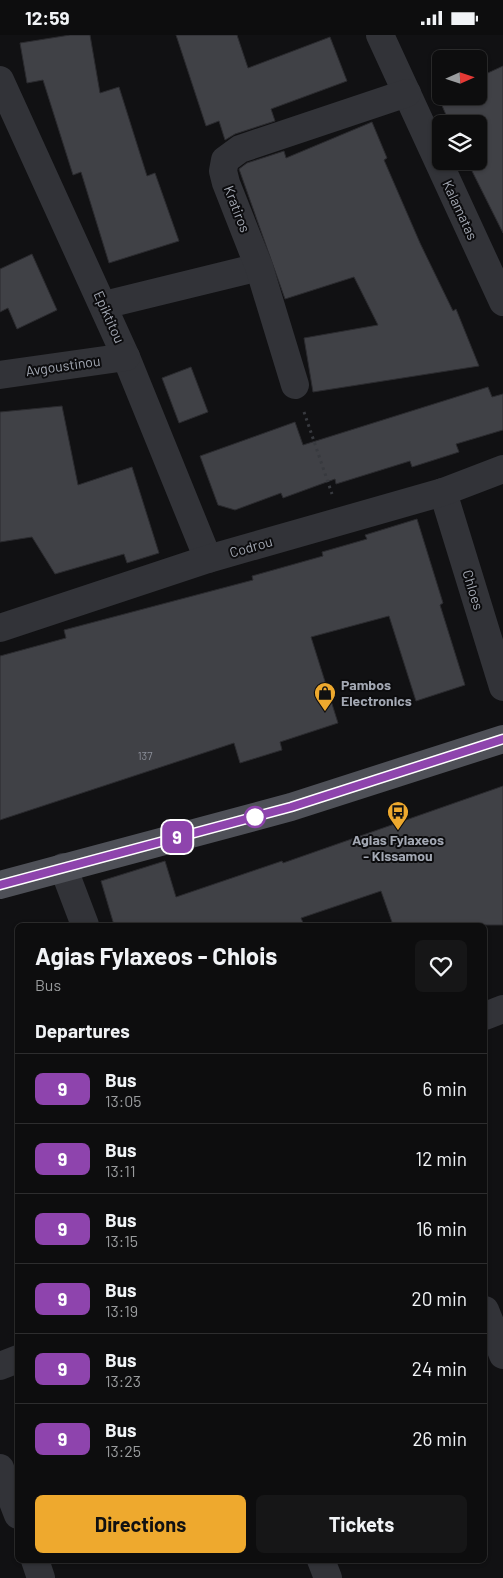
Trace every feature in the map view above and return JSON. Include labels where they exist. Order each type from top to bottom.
[{"type":"main road","points":[[0,885],[291,807],[503,739]]},
{"type":"street","name":"Kalamatas","points":[[380,35],[503,302]]},
{"type":"street","name":"Epiktitou","points":[[0,80],[104,305],[208,559]]},
{"type":"street","name":"Kratiros","points":[[295,385],[259,267],[226,183],[223,171],[225,160],[240,149],[407,93]]},
{"type":"street","points":[[104,305],[259,267]]},
{"type":"street","name":"Avgoustinou","points":[[0,375],[126,357]]},
{"type":"street","name":"Codrou","points":[[0,629],[208,559],[443,492],[503,469]]},
{"type":"street","name":"Chloes","points":[[443,492],[503,687]]},
{"type":"street","points":[[63,867],[84,923]]},
{"type":"street","points":[[487,1015],[503,1009]]},
{"type":"street","points":[[487,1314],[501,1344]]},
{"type":"street","points":[[0,1366],[15,1360]]},
{"type":"street","points":[[0,1469],[15,1507]]},
{"type":"street","points":[[36,1563],[41,1578]]},
{"type":"street","points":[[322,1563],[328,1578]]},
{"type":"path","points":[[295,385],[341,521]]},
{"type":"building","points":[[70,35],[90,35],[100,93],[119,87],[147,176],[155,173],[179,241],[109,263],[81,172],[73,175],[43,80],[27,83],[20,43]]},
{"type":"building","points":[[176,35],[237,35],[248,68],[330,37],[347,81],[271,109],[275,121],[235,134],[225,140],[219,121],[206,126]]},
{"type":"building","points":[[503,66],[503,233],[472,170],[487,170],[487,115],[446,115],[442,105],[488,105],[488,73]]},
{"type":"building","points":[[372,122],[387,158],[384,160],[420,243],[453,311],[456,309],[479,366],[313,392],[304,338],[378,325],[354,277],[285,299],[239,169],[247,163],[284,151],[286,158]]},
{"type":"building","points":[[32,254],[57,310],[17,329],[8,308],[0,312],[0,269]]},
{"type":"building","points":[[191,367],[208,412],[179,423],[162,378]]},
{"type":"building","points":[[488,387],[492,397],[503,394],[503,430],[456,444],[459,452],[412,467],[410,461],[336,484],[335,479],[283,498],[281,493],[235,510],[218,505],[200,456],[295,422],[303,445]]},
{"type":"building","points":[[62,406],[78,485],[132,467],[159,553],[127,563],[124,554],[55,574],[32,537],[0,542],[0,412]]},
{"type":"building","points":[[417,519],[443,603],[440,605],[465,685],[416,701],[389,616],[311,637],[338,723],[280,742],[282,750],[240,763],[234,743],[0,820],[0,656],[66,638],[64,630],[253,580],[252,576],[323,556],[322,552],[367,539],[365,535]]},
{"type":"building","points":[[503,786],[503,925],[487,925],[487,923],[392,923],[381,891],[301,918],[303,923],[113,923],[101,881],[165,861],[176,897],[282,861],[283,863]]},
{"type":"bus line","name":"9","points":[[0,885],[291,807],[503,739]]},
{"type":"place","name":"Pambos Electronics","points":[[325,712]]},
{"type":"place","name":"Agias Fylaxeos - Kissamou","points":[[398,831]]}]
